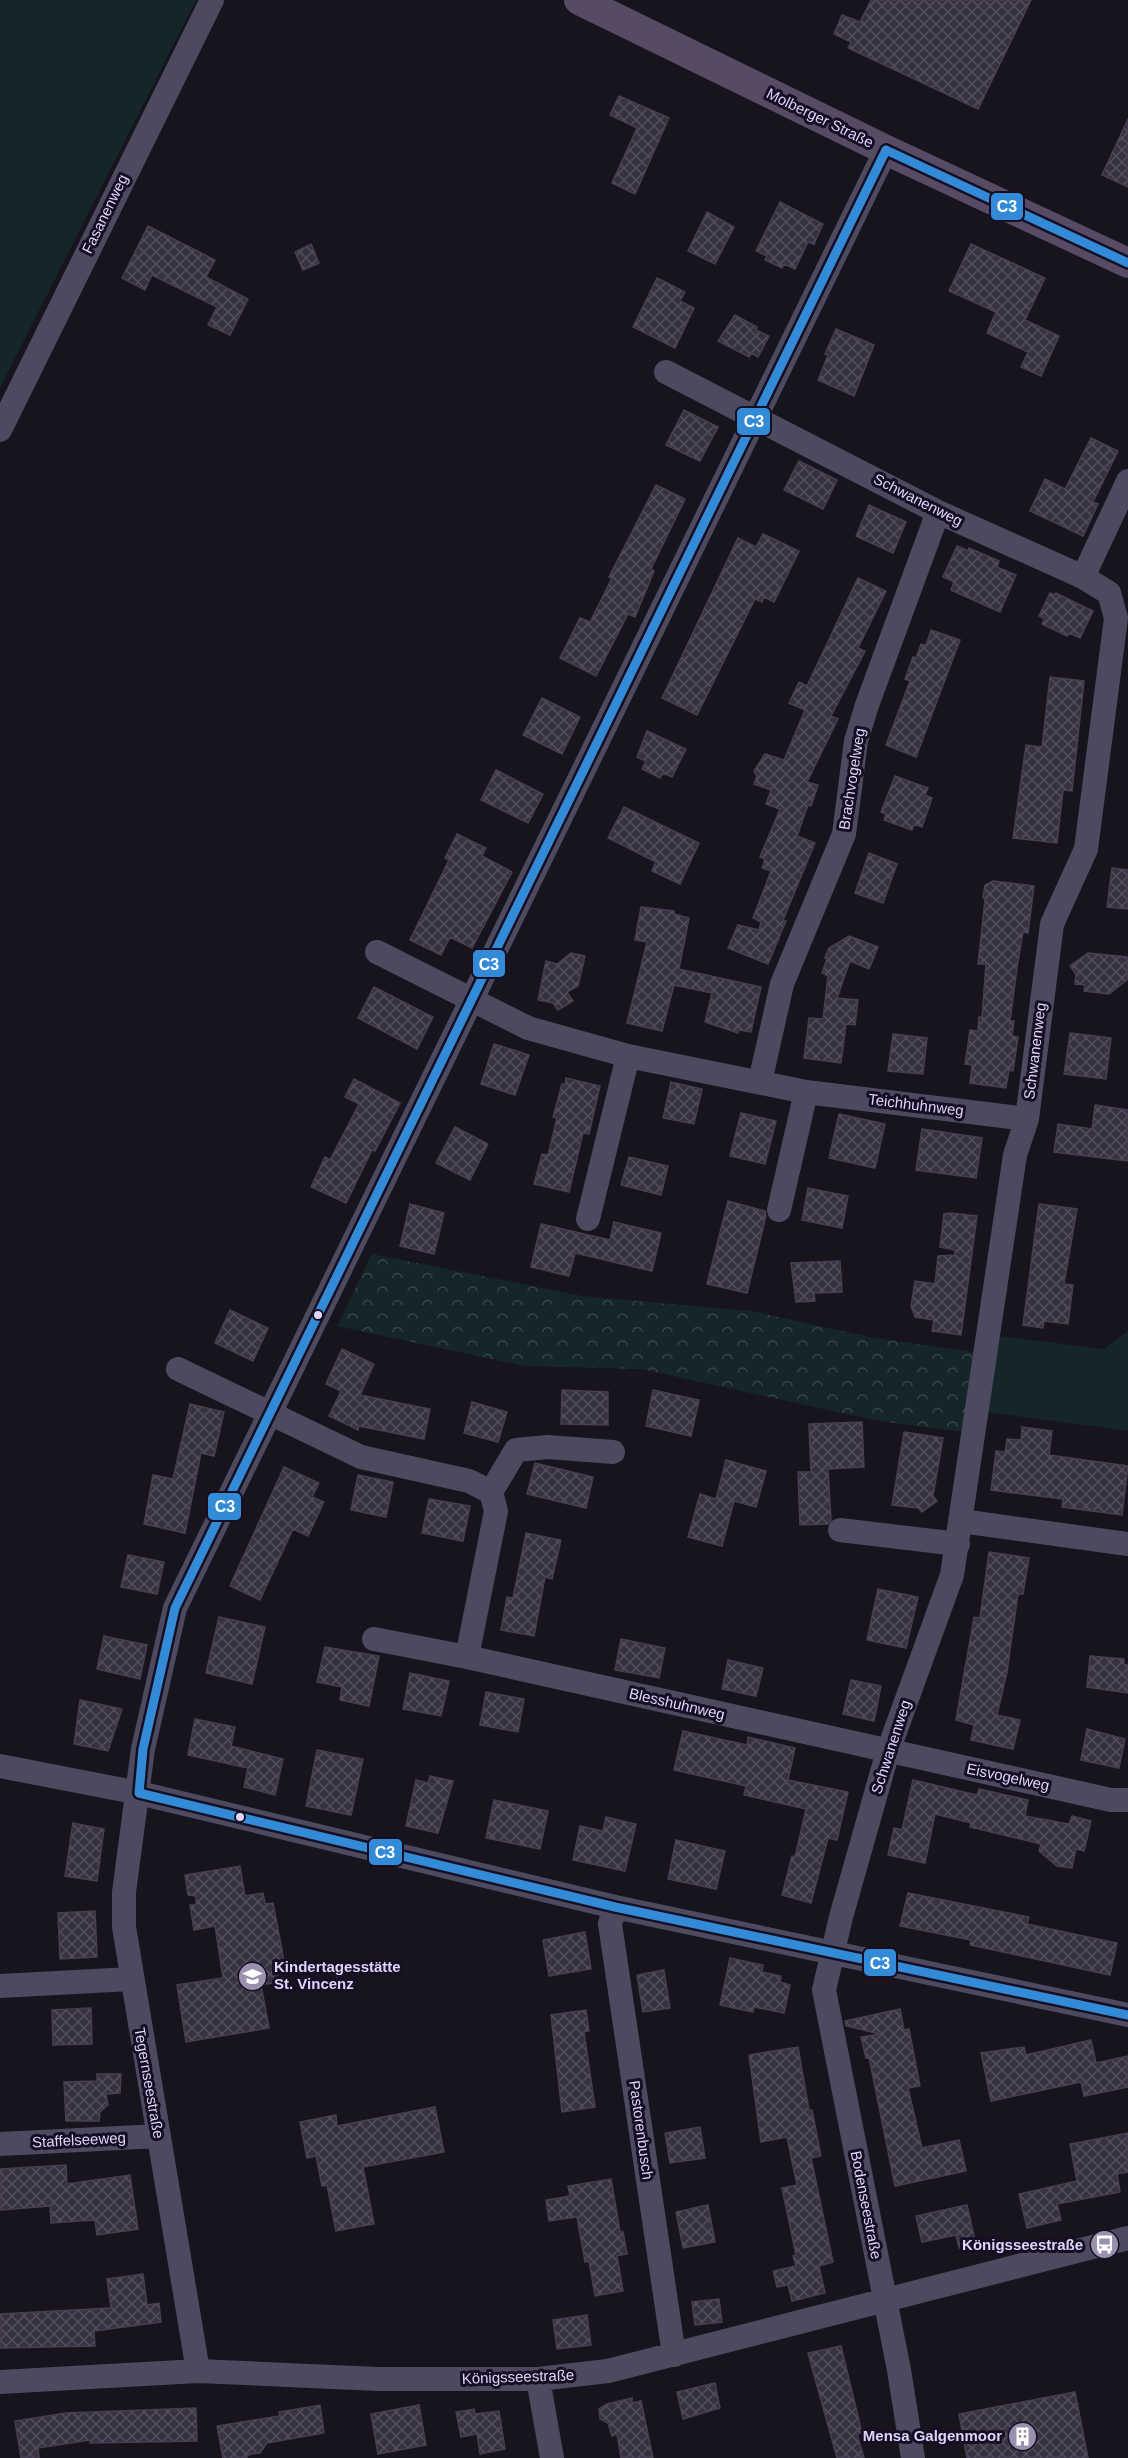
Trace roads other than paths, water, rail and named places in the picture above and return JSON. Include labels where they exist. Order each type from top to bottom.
[{"type":"main road","name":"Molberger Straße","points":[[579,0],[886,150],[1128,263]]},
{"type":"street","name":"Fasanenweg","points":[[0,430],[212,0]]},
{"type":"street","name":"Tegernseestraße","points":[[198,2371],[124,1927],[124,1892],[139,1793],[143,1749],[175,1608],[341,1272],[470,1000],[886,150]]},
{"type":"street","name":"Schwanenweg","points":[[666,372],[938,512],[1083,577],[1108,592],[1116,618],[1086,849],[1052,924],[1027,1119],[1015,1155],[978,1386],[960,1532],[952,1575],[888,1751],[832,1952]]},
{"type":"street","points":[[1083,577],[1128,481]]},
{"type":"street","name":"Brachvogelweg","points":[[760,1082],[782,984],[844,834],[856,741],[867,705],[938,512]]},
{"type":"street","name":"Teichhuhnweg","points":[[377,952],[528,1028],[628,1056],[806,1092],[1027,1119]]},
{"type":"street","points":[[588,1218],[628,1056]]},
{"type":"street","points":[[779,1210],[806,1092]]},
{"type":"street","points":[[178,1369],[361,1457],[469,1481],[491,1491]]},
{"type":"street","points":[[467,1657],[496,1511],[491,1491],[516,1450],[548,1448],[613,1452]]},
{"type":"street","points":[[840,1530],[960,1532],[1128,1544]]},
{"type":"street","name":"Blesshuhnweg","points":[[374,1639],[467,1657],[888,1751]]},
{"type":"street","name":"Eisvogelweg","points":[[888,1751],[1111,1800],[1128,1800]]},
{"type":"street","points":[[0,1766],[139,1793],[615,1907],[1128,2015]]},
{"type":"street","name":"Pastorenbusch","points":[[615,1907],[610,1924],[674,2355]]},
{"type":"street","name":"Bodenseestraße","points":[[832,1952],[824,1990],[885,2301],[913,2458]]},
{"type":"street","points":[[0,1986],[131,1979]]},
{"type":"street","name":"Staffelseeweg","points":[[0,2144],[159,2136]]},
{"type":"street","name":"Königsseestraße","points":[[0,2382],[198,2371],[378,2379],[538,2379],[608,2371],[1128,2238]]},
{"type":"street","points":[[538,2379],[552,2458]]},
{"type":"place","name":"Kindertagesstätte St. Vincenz","points":[[253,1976]]},
{"type":"place","name":"Königsseestraße","points":[[1104,2245]]},
{"type":"place","name":"Mensa Galgenmoor","points":[[1023,2436]]}]
